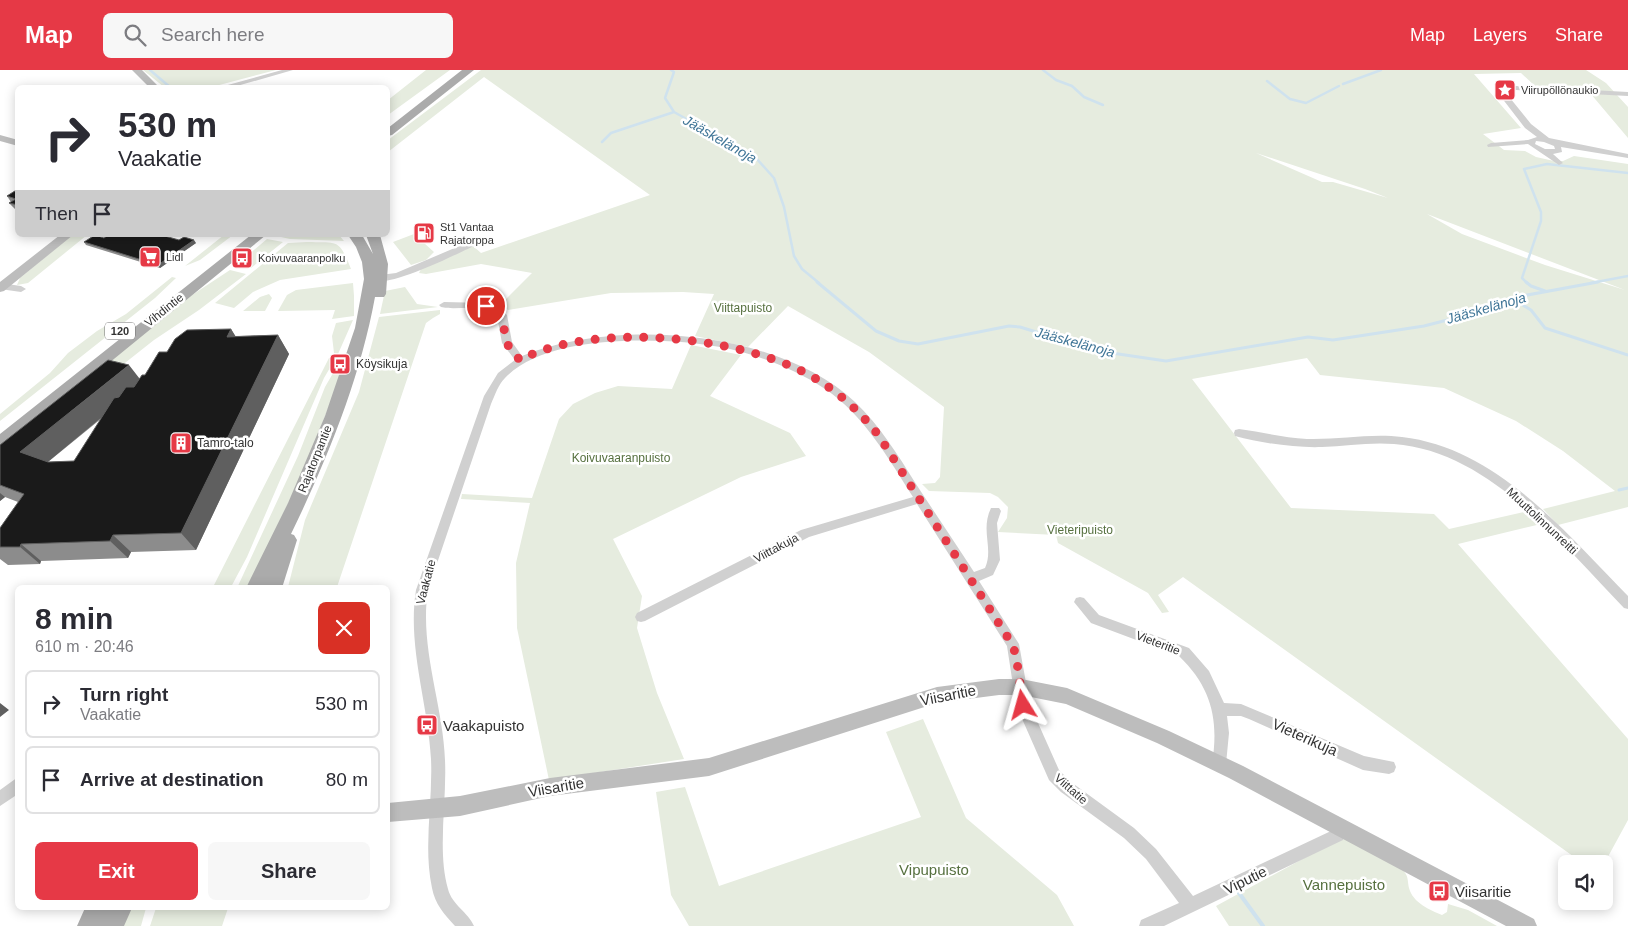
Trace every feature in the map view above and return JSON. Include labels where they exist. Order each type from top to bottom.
[{"type":"main road","points":[[390,118],[454,70]]},
{"type":"main road","points":[[390,132],[469,70]]},
{"type":"main road","name":"Vihdintie","points":[[0,428],[239,237]]},
{"type":"main road","name":"Vihdintie","points":[[0,443],[257,237]]},
{"type":"main road","name":"Rajatorpantie","points":[[356,237],[376,275]]},
{"type":"main road","name":"Rajatorpantie","points":[[256,585],[297,503],[333,416],[350,386],[367,347],[373,328],[376,275],[373,237]]},
{"type":"main road","name":"Rajatorpantie","points":[[273,585],[297,503]]},
{"type":"main road","points":[[89,926],[97,910]]},
{"type":"main road","points":[[111,926],[119,910]]},
{"type":"street","points":[[132,70],[144,85]]},
{"type":"street","points":[[137,70],[153,85]]},
{"type":"street","points":[[232,85],[290,70]]},
{"type":"street","points":[[1528,126],[1533,143],[1559,163],[1554,146],[1528,126],[1502,93],[1505,90],[1524,88],[1628,94]]},
{"type":"street","points":[[0,138],[15,142]]},
{"type":"street","points":[[1492,145],[1533,143],[1628,156]]},
{"type":"street","points":[[1,287],[64,237]]},
{"type":"street","points":[[376,275],[398,276],[470,244]]},
{"type":"street","points":[[1,287],[21,290]]},
{"type":"street","points":[[444,305],[486,306],[498,311],[502,315],[507,343],[520,360]]},
{"type":"street","name":"Viittatie","points":[[520,360],[544,350],[613,338],[707,342],[754,353],[789,366],[820,381],[858,412],[879,436],[1012,644],[1016,655],[1023,705],[1054,775],[1066,787],[1129,833],[1152,854],[1191,906]]},
{"type":"street","name":"Vaakatie","points":[[466,926],[446,905],[440,890],[436,859],[438,759],[421,636],[419,601],[494,387],[504,374],[520,360]]},
{"type":"street","name":"Muuttolinnunreitti","points":[[1239,433],[1306,443],[1370,439],[1406,441],[1448,453],[1490,474],[1528,504],[1628,604]]},
{"type":"street","name":"Viittakuja","points":[[641,617],[805,533],[919,498]]},
{"type":"street","points":[[971,579],[989,571],[994,560],[992,523],[995,510]]},
{"type":"street","name":"Vieteritie","points":[[1080,602],[1095,619],[1184,652],[1192,659],[1200,669],[1220,709],[1223,728],[1219,764]]},
{"type":"street","name":"Viisaritie","points":[[390,812],[436,809],[550,787],[709,767],[937,694],[999,687],[1021,687],[1067,696],[1122,718],[1219,764],[1527,926]]},
{"type":"street","name":"Vieterikuja","points":[[1220,709],[1247,713],[1364,763],[1389,767]]},
{"type":"street","points":[[0,799],[15,786]]},
{"type":"street","name":"Viputie","points":[[1146,926],[1338,835],[1339,828]]},
{"type":"green space","points":[[143,70],[276,70],[219,85],[162,85]]},
{"type":"green space","points":[[426,70],[450,70],[390,114],[390,98]]},
{"type":"green space","points":[[481,70],[1586,70],[1606,83],[1628,107],[1628,138],[1590,93],[1581,88],[1535,86],[1521,73],[1474,74],[1521,128],[1483,134],[1504,150],[1525,151],[1536,157],[1554,161],[1563,161],[1574,156],[1628,164],[1628,507],[1558,525],[1543,509],[1615,491],[1563,451],[1516,421],[1444,388],[1320,375],[1307,358],[1192,379],[1291,508],[1434,514],[1449,529],[1528,511],[1541,524],[1458,544],[1628,739],[1628,820],[1609,855],[1571,855],[1183,577],[1158,595],[1169,612],[1162,613],[1148,593],[1058,543],[1056,535],[998,532],[1007,518],[1008,507],[998,497],[990,493],[929,491],[922,484],[935,483],[940,477],[944,407],[869,352],[788,306],[748,347],[695,336],[714,294],[683,292],[611,293],[508,310],[500,305],[532,273],[481,264],[426,274],[419,273],[421,269],[472,245],[481,253],[650,195],[484,77],[390,150],[390,138]],"holes":[[[1256,153],[1388,198],[1333,182],[1322,182]],[[1427,214],[1625,290],[1545,265],[1462,234]]]},
{"type":"green space","points":[[414,234],[434,252],[426,260],[411,265],[393,242]]},
{"type":"green space","points":[[70,237],[85,237],[28,283],[17,285],[20,278]]},
{"type":"green space","points":[[221,237],[230,237],[200,260],[185,266]]},
{"type":"green space","points":[[281,237],[341,237],[344,241]]},
{"type":"green space","points":[[267,239],[283,242],[251,268],[236,265]]},
{"type":"green space","points":[[288,243],[336,244],[343,252],[351,269],[280,280],[253,292],[234,308],[215,303]]},
{"type":"green space","points":[[230,270],[246,274],[199,310],[154,340],[111,374],[0,451],[180,303]]},
{"type":"green space","points":[[172,277],[176,278],[155,298],[0,421],[0,414],[50,373],[68,353],[97,331],[126,314]]},
{"type":"green space","points":[[353,283],[354,316],[332,319],[335,310],[278,311],[287,295],[296,290]]},
{"type":"green space","points":[[405,287],[417,304],[438,307],[380,314],[385,291]]},
{"type":"green space","points":[[269,294],[272,298],[265,311],[243,311],[260,297]]},
{"type":"green space","points":[[440,310],[440,314],[426,323],[338,585],[289,585],[305,520],[359,392],[379,317]]},
{"type":"green space","points":[[353,320],[338,354],[334,353],[332,336],[336,323]]},
{"type":"green space","name":"Koivuvaaranpuisto","points":[[691,345],[741,355],[710,396],[790,433],[806,456],[741,477],[613,539],[642,596],[637,628],[657,693],[684,759],[549,780],[517,628],[516,563],[530,503],[461,499],[462,494],[532,498],[559,419],[573,404],[595,393],[618,386],[672,389]]},
{"type":"green space","points":[[329,358],[334,361],[324,378],[247,557],[232,585],[214,585]]},
{"type":"green space","points":[[336,368],[343,368],[311,452],[274,534],[248,585],[238,585],[298,456],[325,387]]},
{"type":"green space","name":"Vipupuisto","points":[[923,719],[966,818],[1057,895],[1074,926],[689,926],[671,895],[656,792],[685,787],[719,886],[921,817],[886,732]]},
{"type":"green space","name":"Vannepuisto","points":[[1345,836],[1400,867],[1408,879],[1409,888],[1414,898],[1427,908],[1442,915],[1447,912],[1448,904],[1468,910],[1497,926],[1229,926],[1216,906]]},
{"type":"green space","points":[[125,910],[145,910],[141,926],[116,926]]},
{"type":"green space","points":[[155,910],[227,910],[222,926],[150,926]]},
{"type":"building","points":[[15,191],[15,199],[7,196]]},
{"type":"building","name":"Lidl","points":[[92,237],[168,237],[179,240],[184,237],[194,240],[158,265],[84,242]]},
{"type":"building","name":"Tamro-talo","points":[[231,329],[227,337],[278,335],[181,533],[113,535],[110,541],[21,544],[20,547],[0,547],[0,528],[24,494],[0,485],[0,445],[108,360],[129,365],[20,452],[48,462],[74,461],[114,398],[119,397],[126,387],[134,387],[142,375],[145,375],[159,352],[167,352],[175,339],[187,330]]},
{"type":"waterway","points":[[150,70],[168,85]]},
{"type":"waterway","name":"Jääskelänoja","points":[[671,70],[674,72],[665,98],[674,112]]},
{"type":"waterway","points":[[1043,70],[1056,80],[1072,86],[1084,97],[1103,105]]},
{"type":"waterway","points":[[1343,84],[1381,70]]},
{"type":"waterway","points":[[1267,81],[1290,99],[1306,103],[1339,86]]},
{"type":"waterway","points":[[602,142],[611,133],[674,112]]},
{"type":"waterway","name":"Jääskelänoja","points":[[674,112],[756,158],[774,178],[784,207],[794,256],[802,269],[819,283]]},
{"type":"waterway","points":[[1526,282],[1522,278],[1541,221],[1541,212],[1524,169],[1547,164],[1628,173]]},
{"type":"waterway","name":"Jääskelänoja","points":[[1591,283],[1628,276]]},
{"type":"waterway","name":"Jääskelänoja","points":[[817,282],[876,331],[899,341],[918,344],[1009,326],[1020,327],[1098,351],[1166,361],[1308,337],[1333,340],[1424,326],[1463,316],[1511,298]]},
{"type":"waterway","points":[[1526,282],[1545,291]]},
{"type":"waterway","name":"Jääskelänoja","points":[[1511,298],[1598,282]]},
{"type":"waterway","points":[[1511,298],[1531,310],[1545,328],[1628,355]]},
{"type":"waterway","points":[[1619,490],[1628,488]]},
{"type":"waterway","points":[[1239,893],[1263,926]]},
{"type":"place","name":"Viirupöllönaukio","points":[[1505,90]]},
{"type":"place","name":"St1 Vantaa Rajatorppa","points":[[424,233]]},
{"type":"place","name":"Lidl","points":[[150,257]]},
{"type":"place","name":"Koivuvaaranpolku","points":[[242,258]]},
{"type":"place","name":"Köysikuja","points":[[340,364]]},
{"type":"place","name":"Tamro-talo","points":[[181,443]]},
{"type":"place","name":"Vaakapuisto","points":[[427,725]]},
{"type":"place","name":"Viisaritie","points":[[1439,891]]},
{"type":"route","points":[[486,306],[498,311],[502,315],[507,343],[520,360],[544,350],[613,338],[687,340],[707,342],[754,353],[789,366],[820,381],[858,412],[879,436],[1012,644],[1016,655],[1023,705]]},
{"type":"park label","name":"Viittapuisto","points":[[743,308]]},
{"type":"park label","name":"Vieteripuisto","points":[[1080,530]]}]
